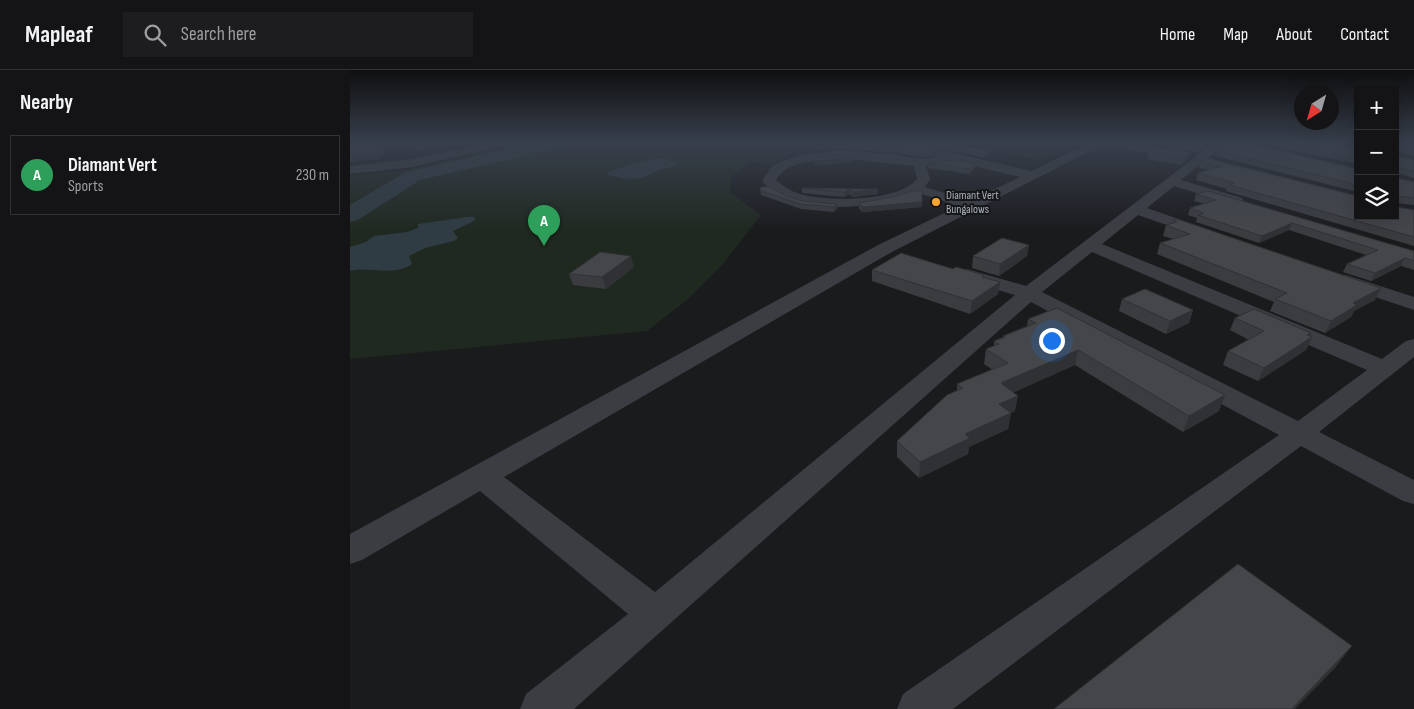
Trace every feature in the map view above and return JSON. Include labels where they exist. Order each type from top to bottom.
[{"type":"street","points":[[774,172],[769,181],[774,189],[786,194],[827,202],[852,203],[890,198],[914,188],[922,182],[924,175],[923,172]]},
{"type":"street","points":[[1016,172],[1034,176]]},
{"type":"street","points":[[350,550],[884,249],[1042,172]]},
{"type":"street","points":[[541,709],[656,614],[1029,293],[1170,181],[1185,172]]},
{"type":"street","points":[[1170,181],[1254,206]]},
{"type":"street","points":[[914,188],[973,206]]},
{"type":"street","points":[[1136,209],[1219,238]]},
{"type":"street","points":[[1091,245],[1383,368]]},
{"type":"street","points":[[884,249],[911,258]]},
{"type":"street","points":[[947,268],[1029,293],[1414,493]]},
{"type":"street","points":[[1330,275],[1414,304]]},
{"type":"street","points":[[918,709],[1299,434],[1414,346]]},
{"type":"street","points":[[481,475],[656,614]]},
{"type":"shaded area","points":[[397,172],[737,172],[731,177],[730,192],[761,215],[724,263],[687,300],[647,331],[350,359],[350,175]]},
{"type":"shaded area","points":[[609,172],[654,172],[643,178],[624,179],[608,175]]},
{"type":"shaded area","points":[[475,217],[474,221],[453,231],[458,238],[454,241],[425,248],[409,256],[412,264],[405,268],[390,271],[350,271],[350,247],[366,242],[374,236],[407,232],[418,228],[418,224]]},
{"type":"building","points":[[1261,172],[1354,195],[1354,220],[1399,220],[1399,207],[1414,210],[1414,237],[1229,185],[1234,183],[1198,173]]},
{"type":"building","points":[[1305,172],[1354,172],[1354,184]]},
{"type":"building","points":[[1399,178],[1414,182],[1414,198],[1399,196]]},
{"type":"building","points":[[761,187],[770,187],[786,196],[803,201],[837,204],[834,207],[800,204],[760,190]]},
{"type":"building","points":[[802,188],[850,189],[844,192]]},
{"type":"building","points":[[850,189],[878,189],[852,192]]},
{"type":"building","points":[[912,191],[922,191],[922,202],[862,207],[859,203],[892,197]]},
{"type":"building","points":[[1208,191],[1414,251],[1414,261],[1405,258],[1375,273],[1347,264],[1378,250],[1292,223],[1262,236],[1198,215],[1204,213],[1190,208],[1216,200],[1196,194]]},
{"type":"building","points":[[1177,219],[1381,288],[1353,303],[1357,305],[1331,321],[1275,299],[1287,293],[1160,243],[1190,234],[1166,225],[1177,222],[1173,220]]},
{"type":"building","points":[[1002,238],[1029,245],[1000,264],[973,256]]},
{"type":"building","points":[[600,252],[631,256],[602,277],[569,274]]},
{"type":"building","points":[[901,253],[953,269],[956,267],[984,275],[982,277],[1000,282],[972,301],[872,270]]},
{"type":"building","points":[[1145,289],[1193,310],[1170,321],[1122,299]]},
{"type":"building","points":[[1057,308],[1225,395],[1189,416],[1078,350],[1001,383],[1018,396],[999,404],[1011,413],[965,434],[970,438],[920,462],[897,441],[947,395],[963,388],[957,384],[1008,363],[986,349],[999,344],[994,341],[1036,323],[1028,319]]},
{"type":"building","points":[[1254,309],[1311,333],[1307,335],[1312,337],[1264,368],[1228,351],[1264,331],[1235,318]]},
{"type":"building","points":[[1238,564],[1352,646],[1292,709],[1054,709]]},
{"type":"waterway","points":[[350,215],[413,176],[431,172]]},
{"type":"place","name":"Diamant Vert Bungalows","points":[[936,202]]},
{"type":"place","name":"Diamant Vert","points":[[544,246]]}]
